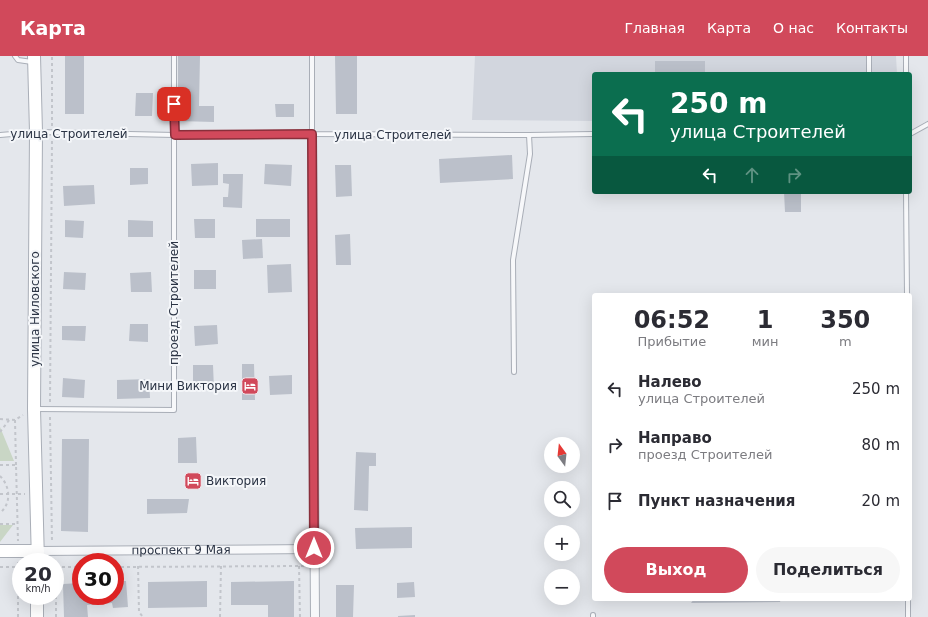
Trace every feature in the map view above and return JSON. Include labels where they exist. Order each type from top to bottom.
[{"type":"street","name":"улица Ниловского","points":[[34,59],[36,132],[34,409],[38,553]]},
{"type":"street","points":[[312,134],[314,617]]},
{"type":"street","name":"проспект 9 Мая","points":[[46,553],[52,551],[314,548]]},
{"type":"street","name":"проспект 9 Мая","points":[[0,551],[15,553]]},
{"type":"street","points":[[37,617],[38,605]]},
{"type":"lane","points":[[15,56],[18,60],[34,59]]},
{"type":"lane","name":"проезд Строителей","points":[[34,409],[174,410],[174,56]]},
{"type":"lane","points":[[312,56],[312,134]]},
{"type":"lane","points":[[869,72],[870,56]]},
{"type":"lane","points":[[906,56],[906,72]]},
{"type":"lane","points":[[912,133],[928,124]]},
{"type":"lane","name":"улица Строителей","points":[[0,135],[36,132],[175,135],[592,134]]},
{"type":"lane","points":[[514,372],[513,260],[530,154],[529,135]]},
{"type":"lane","points":[[906,194],[906,293]]},
{"type":"lane","points":[[908,601],[908,617]]},
{"type":"path","points":[[52,56],[50,409],[52,551]]},
{"type":"path","points":[[0,419],[15,420],[34,409]]},
{"type":"path","points":[[0,432],[10,419]]},
{"type":"path","points":[[0,524],[18,524],[15,420]]},
{"type":"path","points":[[0,465],[16,465]]},
{"type":"path","points":[[0,476],[4,479],[8,494],[7,503],[3,511],[0,513]]},
{"type":"path","points":[[0,494],[36,494]]},
{"type":"path","points":[[124,566],[314,566]]},
{"type":"path","points":[[138,566],[139,612],[143,617]]},
{"type":"path","points":[[220,617],[221,566]]},
{"type":"path","points":[[299,566],[300,617]]},
{"type":"path","points":[[0,567],[12,567]]},
{"type":"path","points":[[18,605],[18,617]]},
{"type":"path","points":[[56,605],[56,617]]},
{"type":"shaded area","points":[[475,56],[896,56],[897,72],[592,72],[592,121],[472,120]]},
{"type":"green space","points":[[0,427],[14,461],[0,461]]},
{"type":"green space","points":[[0,525],[13,525],[0,542]]},
{"type":"building","points":[[65,56],[84,56],[84,114],[65,114]]},
{"type":"building","points":[[178,56],[200,56],[199,106],[214,106],[214,122],[178,121]]},
{"type":"building","points":[[335,56],[357,56],[357,114],[336,114]]},
{"type":"building","points":[[655,61],[705,61],[705,72],[655,72]]},
{"type":"building","points":[[136,93],[153,93],[152,116],[135,116]]},
{"type":"building","points":[[275,104],[294,104],[294,117],[276,117]]},
{"type":"building","points":[[512,155],[513,179],[440,183],[439,159]]},
{"type":"building","points":[[218,163],[218,185],[192,186],[191,164]]},
{"type":"building","points":[[265,164],[292,165],[291,186],[264,184]]},
{"type":"building","points":[[335,165],[351,165],[352,196],[336,197]]},
{"type":"building","points":[[130,168],[148,168],[148,184],[130,185]]},
{"type":"building","points":[[223,174],[243,174],[242,208],[223,207],[223,197],[228,197],[229,184],[223,183]]},
{"type":"building","points":[[94,185],[95,204],[64,206],[63,186]]},
{"type":"building","points":[[784,194],[801,194],[801,212],[785,212]]},
{"type":"building","points":[[194,219],[215,219],[215,238],[195,238]]},
{"type":"building","points":[[256,219],[290,219],[290,237],[256,237]]},
{"type":"building","points":[[65,220],[84,221],[83,238],[65,237]]},
{"type":"building","points":[[128,220],[153,221],[153,237],[128,237]]},
{"type":"building","points":[[350,234],[351,265],[336,265],[335,235]]},
{"type":"building","points":[[262,239],[263,258],[243,259],[242,240]]},
{"type":"building","points":[[291,264],[292,292],[268,293],[267,265]]},
{"type":"building","points":[[194,270],[216,270],[216,289],[194,289]]},
{"type":"building","points":[[64,272],[86,273],[85,290],[63,289]]},
{"type":"building","points":[[151,272],[152,292],[131,292],[130,273]]},
{"type":"building","points":[[130,324],[148,324],[148,342],[129,341]]},
{"type":"building","points":[[217,325],[218,344],[195,346],[194,326]]},
{"type":"building","points":[[62,326],[86,326],[85,341],[62,340]]},
{"type":"building","points":[[242,364],[254,364],[255,400],[242,400]]},
{"type":"building","points":[[193,365],[213,365],[214,389],[193,390]]},
{"type":"building","points":[[292,375],[292,394],[270,395],[269,376]]},
{"type":"building","points":[[63,378],[85,380],[84,398],[62,397]]},
{"type":"building","points":[[149,379],[150,398],[117,399],[117,380]]},
{"type":"building","points":[[196,437],[197,463],[178,463],[178,438]]},
{"type":"building","points":[[62,439],[89,439],[88,532],[61,531]]},
{"type":"building","points":[[356,452],[376,453],[376,466],[369,466],[368,511],[354,510]]},
{"type":"building","points":[[147,499],[189,499],[187,513],[147,514]]},
{"type":"building","points":[[412,527],[412,548],[356,549],[355,528]]},
{"type":"building","points":[[124,581],[126,581],[128,607],[113,608],[112,605],[124,605]]},
{"type":"building","points":[[207,581],[207,607],[148,608],[148,582]]},
{"type":"building","points":[[294,581],[294,617],[268,617],[268,605],[231,605],[231,582]]},
{"type":"building","points":[[414,582],[415,597],[397,598],[397,583]]},
{"type":"building","points":[[64,584],[72,584],[72,605],[87,605],[88,617],[64,617]]},
{"type":"building","points":[[336,585],[354,585],[353,617],[336,617]]},
{"type":"building","points":[[692,601],[780,601],[780,602],[691,603]]},
{"type":"building","points":[[415,615],[415,617],[398,617],[398,616]]},
{"type":"place","name":"Мини Виктория","points":[[250,386]]},
{"type":"place","name":"Виктория","points":[[193,481]]},
{"type":"route","points":[[174,104],[175,135],[312,134],[314,548]]}]
